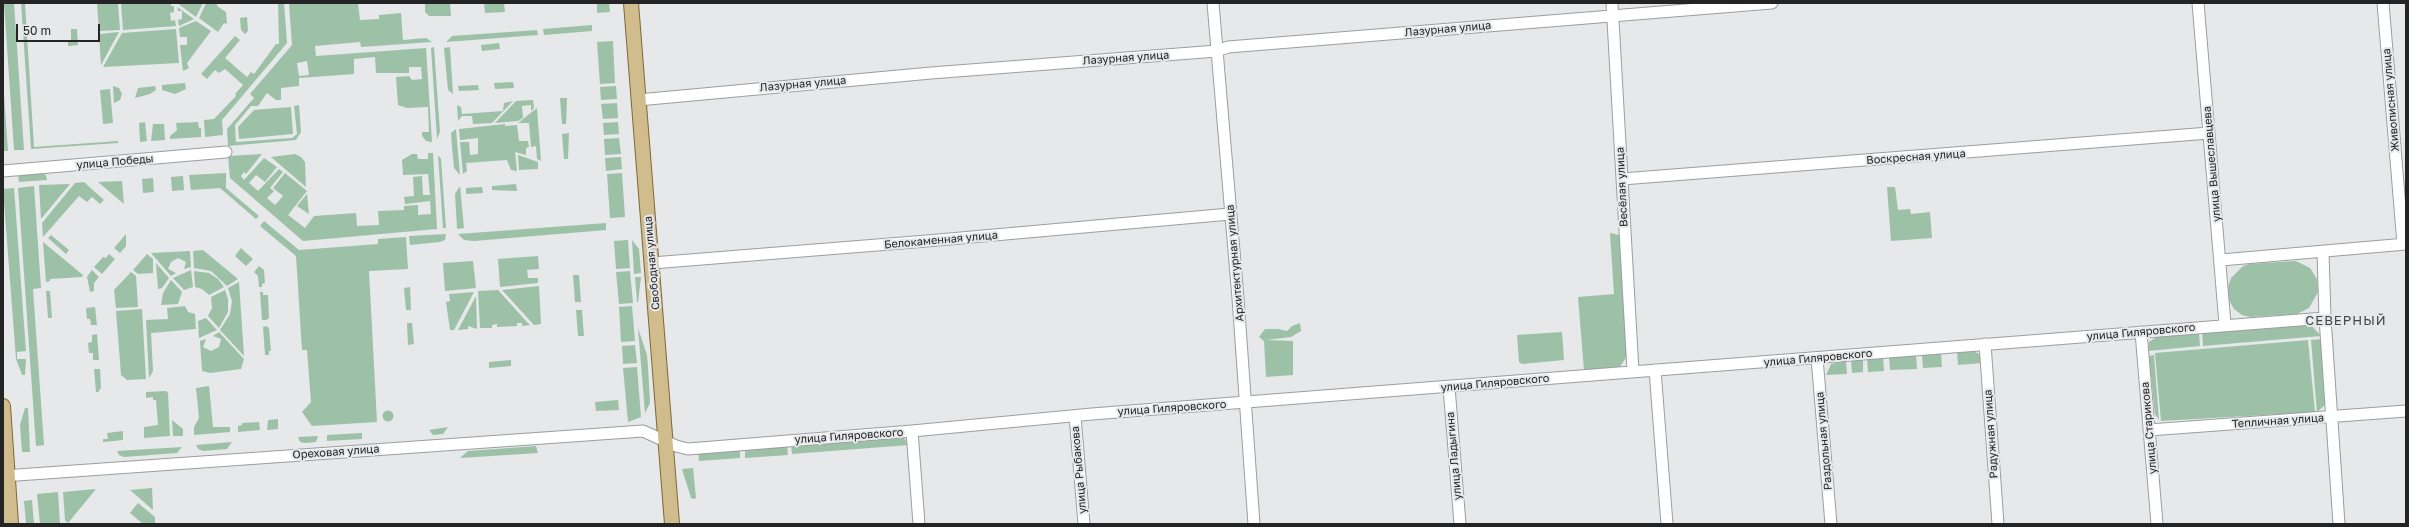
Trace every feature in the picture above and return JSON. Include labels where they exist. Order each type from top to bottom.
[{"type":"main road","name":"Свободная улица","points":[[631,3],[672,524]]},
{"type":"main road","points":[[3,406],[6,476],[12,524]]},
{"type":"street","name":"Архитектурная улица","points":[[1213,3],[1246,403],[1254,524]]},
{"type":"street","name":"Весёлая улица","points":[[1612,3],[1633,372]]},
{"type":"street","name":"Лазурная улица","points":[[638,100],[931,73],[1217,51],[1236,46],[1772,3]]},
{"type":"street","name":"улица Вышеславцева","points":[[2198,3],[2221,260],[2225,324]]},
{"type":"street","name":"Живописная улица","points":[[2383,3],[2404,244]]},
{"type":"street","name":"Воскресная улица","points":[[1622,179],[2209,133]]},
{"type":"street","name":"улица Победы","points":[[3,171],[226,152]]},
{"type":"street","name":"Белокаменная улица","points":[[652,263],[927,241],[1230,214]]},
{"type":"street","points":[[2221,260],[2404,244]]},
{"type":"street","points":[[2323,252],[2325,318],[2333,418],[2339,524]]},
{"type":"street","name":"улица Гиляровского","points":[[666,441],[688,449],[1075,416],[1817,358],[2225,324],[2325,318]]},
{"type":"street","name":"улица Старикова","points":[[2141,332],[2157,524]]},
{"type":"street","name":"Радужная улица","points":[[1984,344],[1998,524]]},
{"type":"street","name":"Раздольная улица","points":[[1817,358],[1831,524]]},
{"type":"street","points":[[1655,370],[1667,524]]},
{"type":"street","name":"улица Ладыгина","points":[[1449,387],[1460,524]]},
{"type":"street","name":"Тепличная улица","points":[[2150,430],[2333,418],[2406,411]]},
{"type":"street","name":"улица Рыбакова","points":[[1075,416],[1084,524]]},
{"type":"street","name":"Ореховая улица","points":[[6,476],[643,431],[666,441]]},
{"type":"street","points":[[912,431],[919,524]]},
{"type":"green space","points":[[4,3],[14,3],[24,150],[14,150]]},
{"type":"green space","points":[[21,3],[25,3],[34,147],[118,141],[118,143],[31,149]]},
{"type":"green space","points":[[97,3],[118,3],[120,30],[99,31]]},
{"type":"green space","points":[[121,3],[171,3],[171,6],[174,6],[174,12],[170,13],[171,21],[175,20],[176,26],[123,30]]},
{"type":"green space","points":[[177,3],[203,3],[196,17]]},
{"type":"green space","points":[[206,3],[217,3],[217,6],[226,12],[227,24],[224,23],[218,32],[199,18]]},
{"type":"green space","points":[[278,3],[284,3],[287,43],[222,120],[223,135],[205,137],[204,120],[214,119],[236,96],[235,94],[243,85],[225,69],[219,73],[215,70],[207,79],[201,74],[235,36],[240,40],[225,58],[247,77],[251,72],[254,74],[276,44],[279,44]]},
{"type":"green space","points":[[289,3],[358,3],[360,20],[379,19],[379,15],[401,13],[403,40],[426,38],[432,42],[361,47],[360,42],[315,46],[316,56],[426,48],[432,142],[426,141],[422,136],[422,132],[429,132],[428,107],[407,108],[398,105],[396,77],[409,76],[412,80],[422,79],[421,67],[409,67],[409,73],[376,73],[375,57],[354,59],[354,74],[299,78],[299,86],[281,88],[281,100],[276,100],[267,93],[258,106],[251,106],[235,125],[236,142],[292,138],[297,134],[294,106],[299,105],[301,132],[296,140],[228,146],[227,129],[254,98],[250,94],[292,45]],"holes":[[[307,61],[309,75],[299,76],[297,63]]]},
{"type":"green space","points":[[425,3],[450,3],[451,16],[429,16],[425,12]]},
{"type":"green space","points":[[484,3],[504,3],[505,12],[485,13]]},
{"type":"green space","points":[[597,3],[609,3],[610,12],[597,13]]},
{"type":"green space","points":[[177,7],[194,19],[179,26],[178,20],[182,19],[182,11],[178,11]]},
{"type":"green space","points":[[247,17],[248,31],[245,34],[241,30],[240,18]]},
{"type":"green space","points":[[196,21],[211,31],[187,63],[189,68],[183,71],[180,45],[187,45],[187,37],[180,37],[179,28]]},
{"type":"green space","points":[[592,25],[592,31],[544,35],[543,29]]},
{"type":"green space","points":[[71,29],[77,29],[78,45],[68,46],[68,40],[71,40]]},
{"type":"green space","points":[[176,29],[179,63],[103,67],[122,33]]},
{"type":"green space","points":[[537,30],[538,35],[446,42],[452,36]]},
{"type":"green space","points":[[119,32],[101,65],[99,34]]},
{"type":"green space","points":[[613,41],[615,83],[600,84],[597,42]]},
{"type":"green space","points":[[499,43],[500,49],[482,51],[481,45]]},
{"type":"green space","points":[[434,47],[440,132],[437,139],[431,48]]},
{"type":"green space","points":[[450,47],[453,94],[448,90],[444,48]]},
{"type":"green space","points":[[3,80],[8,151],[3,151]]},
{"type":"green space","points":[[513,82],[514,88],[495,89],[494,83]]},
{"type":"green space","points":[[185,83],[186,89],[175,94],[162,90],[162,85]]},
{"type":"green space","points":[[478,85],[479,90],[459,91],[458,86]]},
{"type":"green space","points":[[113,86],[119,88],[122,94],[120,100],[114,103]]},
{"type":"green space","points":[[155,86],[156,90],[150,94],[135,98],[138,88]]},
{"type":"green space","points":[[616,86],[617,99],[601,100],[600,87]]},
{"type":"green space","points":[[110,89],[113,123],[103,124],[100,90]]},
{"type":"green space","points":[[560,98],[567,98],[566,124],[562,124]]},
{"type":"green space","points":[[533,100],[534,108],[531,111],[531,105],[522,106],[523,118],[518,121],[495,123],[516,101]]},
{"type":"green space","points":[[513,101],[492,123],[473,124],[472,116],[462,116],[458,121],[457,105],[461,107],[462,114],[503,111],[504,103]]},
{"type":"green space","points":[[617,103],[618,118],[603,119],[601,104]]},
{"type":"green space","points":[[291,107],[293,134],[239,139],[238,127],[254,110]]},
{"type":"green space","points":[[537,108],[541,161],[537,159],[536,146],[531,147],[529,123],[518,123]]},
{"type":"green space","points":[[145,122],[147,141],[140,142],[139,123]]},
{"type":"green space","points":[[198,122],[199,128],[201,128],[201,137],[170,139],[170,136],[177,130],[176,123]]},
{"type":"green space","points":[[618,122],[619,134],[604,135],[603,123]]},
{"type":"green space","points":[[153,124],[164,124],[165,140],[151,141]]},
{"type":"green space","points":[[505,124],[505,126],[517,125],[519,141],[528,141],[529,147],[526,148],[526,155],[515,152],[517,171],[511,170],[507,160],[466,163],[467,171],[463,174],[460,142],[469,142],[470,155],[478,154],[478,138],[460,140],[459,129]]},
{"type":"green space","points":[[456,129],[460,175],[454,168],[452,147],[451,133]]},
{"type":"green space","points":[[569,133],[568,159],[564,159],[562,134]]},
{"type":"green space","points":[[619,138],[621,154],[605,155],[604,139]]},
{"type":"green space","points":[[428,153],[433,153],[437,229],[303,241],[230,178],[228,156],[262,154],[246,174],[244,172],[241,176],[244,180],[264,158],[277,167],[265,182],[256,175],[249,183],[258,191],[279,169],[283,172],[270,188],[274,191],[267,198],[275,205],[283,196],[273,188],[285,173],[307,191],[288,215],[305,228],[314,216],[356,213],[357,226],[379,225],[378,211],[404,210],[404,206],[418,205],[418,215],[431,214],[430,201],[405,204],[404,197],[414,196],[413,177],[422,176],[423,195],[430,195],[428,174],[403,175],[402,160],[412,154],[417,154],[418,159],[428,159]]},
{"type":"green space","points":[[295,154],[301,157],[305,162],[306,187],[271,157]]},
{"type":"green space","points":[[438,155],[441,159],[446,228],[443,228]]},
{"type":"green space","points":[[518,155],[538,162],[538,169],[519,170]]},
{"type":"green space","points":[[621,157],[622,169],[606,171],[605,158]]},
{"type":"green space","points":[[41,173],[46,175],[47,180],[19,182],[18,174]]},
{"type":"green space","points":[[226,173],[226,188],[259,216],[256,219],[220,188],[191,190],[189,175]]},
{"type":"green space","points":[[622,173],[625,217],[610,218],[607,174]]},
{"type":"green space","points":[[183,176],[184,190],[172,191],[171,177]]},
{"type":"green space","points":[[153,178],[154,192],[143,193],[142,179]]},
{"type":"green space","points":[[122,181],[124,204],[98,182]]},
{"type":"green space","points":[[84,182],[104,200],[100,204],[92,197],[87,202],[79,196],[43,237],[42,223],[75,183]]},
{"type":"green space","points":[[70,184],[41,219],[39,185]]},
{"type":"green space","points":[[516,184],[517,191],[492,190],[492,186]]},
{"type":"green space","points":[[34,186],[41,288],[33,289],[44,445],[36,446],[18,188]]},
{"type":"green space","points":[[460,186],[464,228],[457,229],[455,194]]},
{"type":"green space","points":[[482,187],[483,193],[466,194],[466,188]]},
{"type":"green space","points":[[1887,187],[1895,187],[1898,210],[1910,209],[1911,214],[1930,212],[1932,238],[1891,241]]},
{"type":"green space","points":[[14,188],[26,351],[17,352],[17,359],[26,359],[25,375],[22,375],[16,359],[3,189]]},
{"type":"green space","points":[[307,194],[309,214],[297,206]]},
{"type":"green space","points":[[264,221],[299,250],[378,244],[378,239],[406,237],[408,269],[369,271],[377,422],[312,426],[302,412],[311,402],[307,350],[302,350],[296,256],[260,226]]},
{"type":"green space","points":[[606,223],[606,230],[474,241],[464,240],[458,234]]},
{"type":"green space","points":[[1610,233],[1619,235],[1627,356],[1620,367],[1584,370],[1578,297],[1614,294]]},
{"type":"green space","points":[[126,234],[126,246],[120,253],[114,248]]},
{"type":"green space","points":[[446,234],[445,240],[440,242],[410,245],[409,236]]},
{"type":"green space","points":[[51,235],[69,250],[66,254],[48,238]]},
{"type":"green space","points":[[628,240],[630,268],[616,269],[614,241]]},
{"type":"green space","points":[[632,240],[639,249],[641,273],[634,274]]},
{"type":"green space","points":[[43,242],[83,275],[82,277],[50,279],[50,281],[46,282]]},
{"type":"green space","points":[[241,248],[253,259],[246,266],[235,256]]},
{"type":"green space","points":[[203,250],[238,279],[227,286],[211,271],[194,268],[193,251]]},
{"type":"green space","points":[[190,251],[191,267],[184,269],[186,262],[178,258],[171,262],[168,269],[176,273],[171,276],[151,253]]},
{"type":"green space","points":[[109,254],[115,259],[102,274],[94,267],[103,257],[106,258]]},
{"type":"green space","points":[[147,254],[153,259],[153,273],[138,274],[133,270]]},
{"type":"green space","points":[[538,256],[539,269],[527,270],[528,278],[538,278],[538,283],[500,287],[498,259]]},
{"type":"green space","points":[[473,261],[476,288],[445,291],[443,263]]},
{"type":"green space","points":[[2296,261],[2310,268],[2317,279],[2318,292],[2309,308],[2297,314],[2250,317],[2242,315],[2234,309],[2229,300],[2228,287],[2231,278],[2243,266],[2249,264]]},
{"type":"green space","points":[[156,263],[169,278],[162,288],[158,289]]},
{"type":"green space","points":[[259,266],[264,270],[265,283],[262,284],[262,287],[259,287],[258,276],[254,272]]},
{"type":"green space","points":[[92,270],[99,277],[94,283],[94,291],[90,292],[87,277]]},
{"type":"green space","points":[[191,270],[193,287],[184,290],[173,278]]},
{"type":"green space","points":[[194,271],[209,273],[218,279],[224,287],[209,295],[202,289],[195,287]]},
{"type":"green space","points":[[630,271],[633,303],[619,304],[616,272]]},
{"type":"green space","points":[[131,272],[136,276],[138,307],[116,308],[114,290]]},
{"type":"green space","points":[[573,275],[579,275],[581,302],[575,302]]},
{"type":"green space","points":[[635,277],[641,277],[638,302],[637,302]]},
{"type":"green space","points":[[171,280],[182,292],[178,304],[161,305],[163,293]]},
{"type":"green space","points":[[239,282],[244,356],[220,330],[230,314],[232,301],[228,288]]},
{"type":"green space","points":[[539,286],[541,324],[534,325],[502,290]]},
{"type":"green space","points":[[410,287],[411,310],[406,310],[404,288]]},
{"type":"green space","points":[[225,290],[228,299],[228,312],[219,328],[208,316],[212,308],[211,297]]},
{"type":"green space","points":[[498,290],[530,325],[522,326],[522,323],[517,323],[517,326],[497,327],[497,324],[492,325],[492,328],[480,328],[478,291]]},
{"type":"green space","points":[[46,291],[50,291],[52,318],[48,318]]},
{"type":"green space","points":[[260,292],[263,292],[263,295],[268,295],[269,318],[266,320],[262,320]]},
{"type":"green space","points":[[474,292],[454,330],[450,330],[446,302],[450,301],[449,294]]},
{"type":"green space","points":[[476,296],[477,329],[468,326],[468,329],[458,330]]},
{"type":"green space","points":[[185,306],[188,312],[195,314],[196,329],[151,333],[153,371],[149,378],[146,320],[168,319],[167,308]]},
{"type":"green space","points":[[632,306],[635,341],[621,342],[619,307]]},
{"type":"green space","points":[[95,307],[97,325],[91,325],[90,319],[87,319],[86,308]]},
{"type":"green space","points":[[142,309],[146,379],[127,380],[121,375],[116,311]]},
{"type":"green space","points":[[576,310],[582,310],[584,336],[578,336]]},
{"type":"green space","points":[[206,318],[217,330],[199,338],[198,321]]},
{"type":"green space","points":[[407,323],[412,323],[414,344],[408,345]]},
{"type":"green space","points":[[1300,323],[1301,331],[1291,337],[1266,340],[1293,341],[1293,375],[1266,377],[1264,341],[1259,337],[1265,329],[1287,331],[1292,326]]},
{"type":"green space","points":[[2310,324],[2321,336],[2203,346],[2202,331]]},
{"type":"green space","points":[[266,326],[269,328],[271,351],[269,351],[269,355],[265,355],[263,327]]},
{"type":"green space","points":[[638,328],[647,355],[648,367],[650,403],[645,413]]},
{"type":"green space","points":[[219,332],[244,359],[241,369],[210,373],[202,371],[200,341],[206,339],[203,347],[211,351],[219,347],[221,339],[213,336]]},
{"type":"green space","points":[[1562,332],[1564,360],[1522,364],[1519,362],[1517,335]]},
{"type":"green space","points":[[2199,332],[2200,346],[2148,351],[2149,342],[2158,336]]},
{"type":"green space","points":[[97,334],[99,360],[93,360],[93,353],[89,353],[88,343],[92,342],[92,335]]},
{"type":"green space","points":[[2322,339],[2326,404],[2317,412],[2311,340]]},
{"type":"green space","points":[[2308,340],[2315,412],[2161,421],[2155,353]]},
{"type":"green space","points":[[635,345],[637,363],[623,364],[622,346]]},
{"type":"green space","points":[[1972,350],[1979,354],[1982,363],[1958,365],[1957,351]]},
{"type":"green space","points":[[1941,353],[1942,367],[1923,368],[1922,354]]},
{"type":"green space","points":[[1916,355],[1917,369],[1890,370],[1889,357]]},
{"type":"green space","points":[[2154,355],[2159,420],[2155,414],[2149,356]]},
{"type":"green space","points":[[1883,357],[1884,371],[1868,372],[1867,358]]},
{"type":"green space","points":[[1863,359],[1863,372],[1852,373],[1851,360]]},
{"type":"green space","points":[[511,360],[511,366],[489,368],[489,362]]},
{"type":"green space","points":[[1846,360],[1847,374],[1826,375],[1831,364]]},
{"type":"green space","points":[[637,367],[641,417],[628,422],[623,368]]},
{"type":"green space","points":[[94,369],[100,369],[101,388],[98,392],[96,392]]},
{"type":"green space","points":[[209,386],[213,427],[230,427],[230,432],[194,435],[194,427],[199,418],[196,388]]},
{"type":"green space","points":[[166,391],[168,393],[170,436],[144,438],[144,427],[158,425],[156,400],[153,400],[153,397],[146,398],[146,392]]},
{"type":"green space","points":[[618,400],[619,410],[596,411],[595,402]]},
{"type":"green space","points":[[25,408],[28,408],[30,452],[22,452],[20,425]]},
{"type":"green space","points":[[388,410],[392,412],[394,416],[392,420],[388,422],[384,420],[382,416],[384,412]]},
{"type":"green space","points":[[278,419],[278,429],[267,430],[268,420]]},
{"type":"green space","points":[[172,420],[183,429],[183,436],[173,436]]},
{"type":"green space","points":[[259,422],[260,430],[238,432],[238,426],[242,425],[242,423]]},
{"type":"green space","points":[[448,427],[443,434],[433,435],[429,430]]},
{"type":"green space","points":[[123,431],[123,440],[103,442],[103,439],[108,439],[107,433]]},
{"type":"green space","points":[[362,433],[362,439],[327,441],[327,435]]},
{"type":"green space","points":[[318,436],[316,442],[305,443],[300,442],[298,437]]},
{"type":"green space","points":[[903,437],[909,445],[792,454],[791,443]]},
{"type":"green space","points":[[232,442],[227,449],[203,451],[198,449],[196,445]]},
{"type":"green space","points":[[787,444],[788,455],[745,458],[745,447]]},
{"type":"green space","points":[[536,446],[538,453],[460,458],[468,451]]},
{"type":"green space","points":[[182,447],[177,453],[124,457],[119,455],[117,451]]},
{"type":"green space","points":[[740,447],[740,458],[699,461],[698,450]]},
{"type":"green space","points":[[693,468],[696,498],[694,499],[691,498],[682,469]]},
{"type":"green space","points":[[152,488],[153,510],[130,490]]},
{"type":"green space","points":[[96,489],[68,523],[65,520],[63,492]]},
{"type":"green space","points":[[58,492],[60,524],[40,524],[37,494]]},
{"type":"green space","points":[[32,500],[34,524],[26,524],[24,501]]},
{"type":"green space","points":[[138,503],[155,517],[155,524],[143,524],[130,513]]},
{"type":"district","name":"СЕВЕРНЫЙ","points":[[2346,321]]}]
